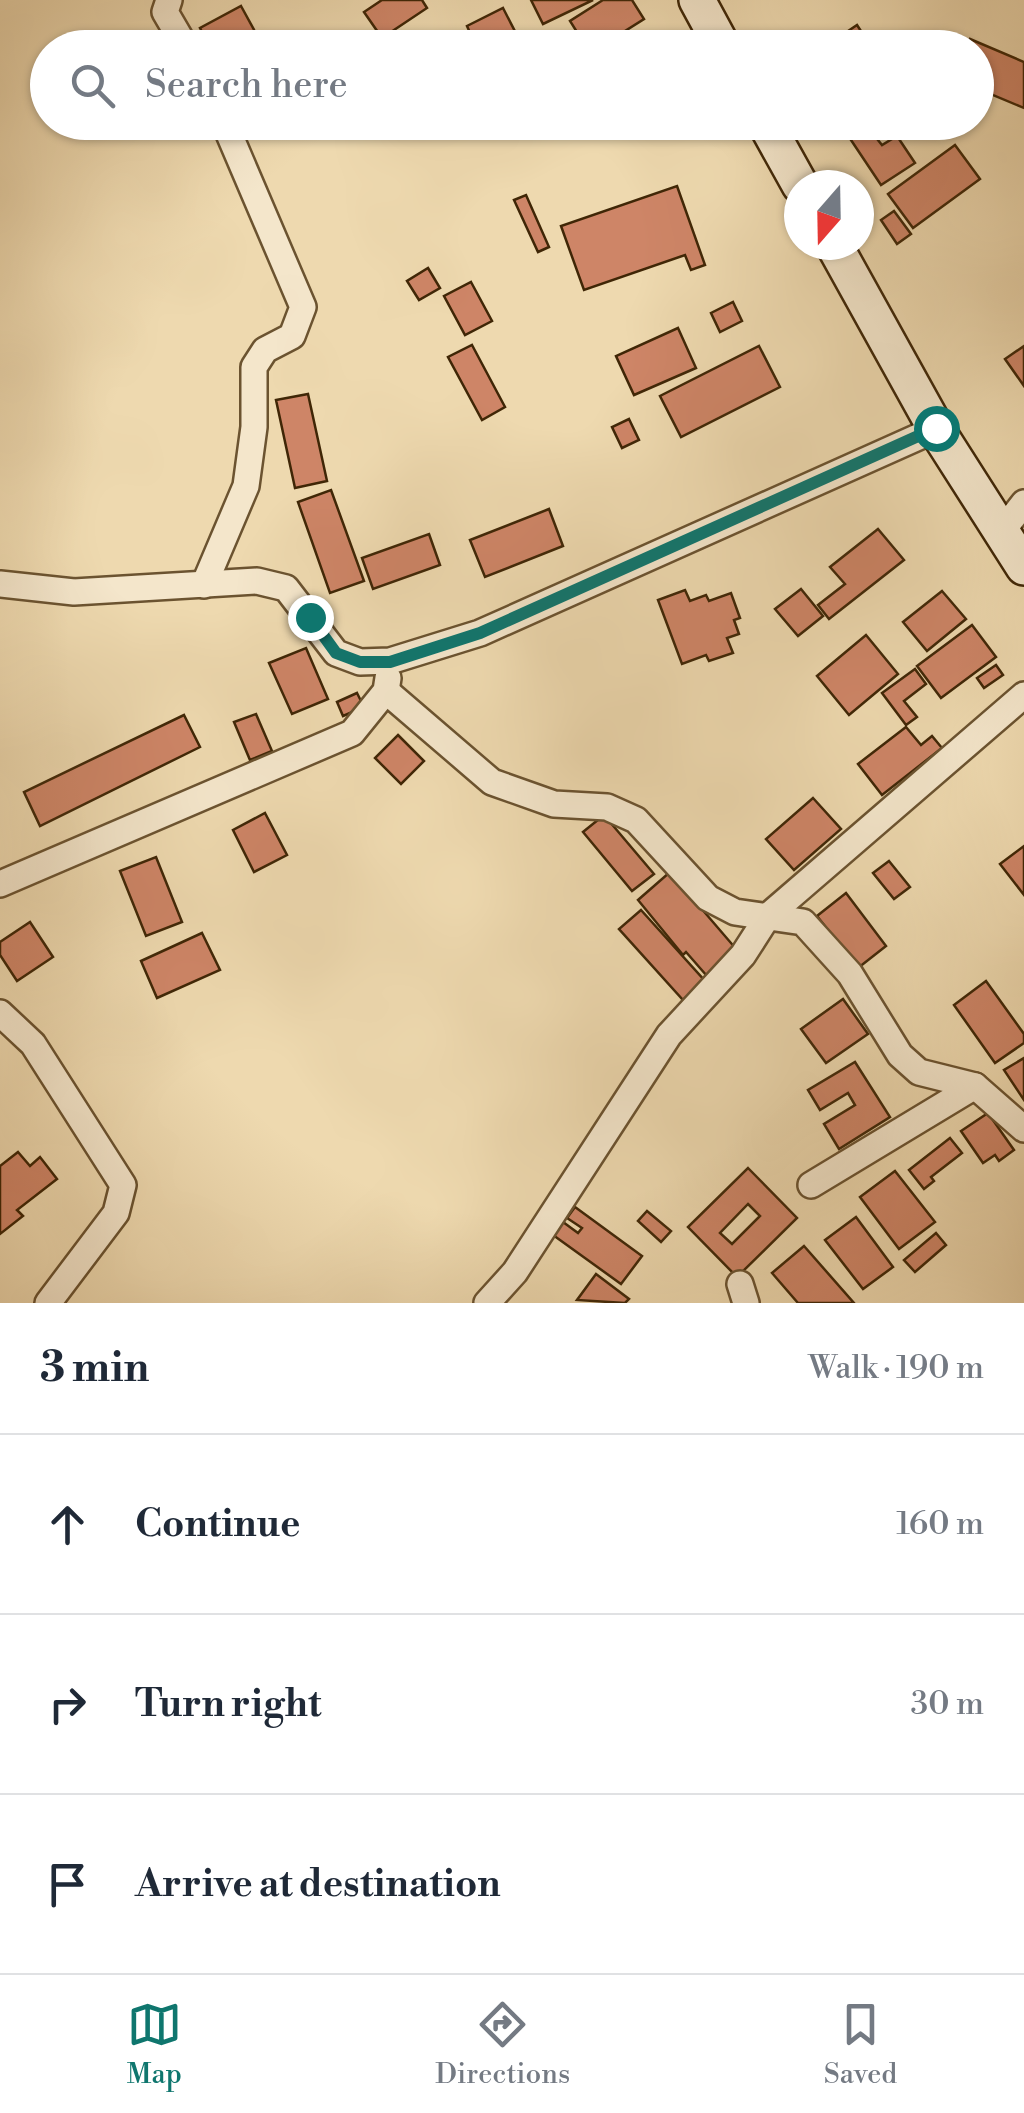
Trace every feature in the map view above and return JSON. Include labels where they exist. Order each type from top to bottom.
[{"type":"main road","points":[[697,0],[713,30]]},
{"type":"main road","points":[[775,140],[792,170]]},
{"type":"main road","points":[[842,260],[936,428],[1024,567]]},
{"type":"street","points":[[169,0],[166,12],[176,30]]},
{"type":"street","points":[[204,585],[246,486],[254,427],[254,367],[265,350],[292,336],[303,307],[232,140]]},
{"type":"street","points":[[0,584],[74,592],[257,581],[286,588],[336,653],[360,662],[390,662],[480,633],[936,428]]},
{"type":"street","points":[[1002,531],[1024,504]]},
{"type":"street","points":[[0,884],[352,733],[386,691],[390,662]]},
{"type":"street","points":[[386,691],[492,782],[554,804],[607,807],[636,820],[708,898],[735,912],[803,922],[850,974],[900,1055],[918,1072],[975,1086],[1024,1129]]},
{"type":"street","points":[[487,1303],[515,1272],[669,1035],[743,955],[768,916],[1024,695]]},
{"type":"street","points":[[803,922],[822,871]]},
{"type":"street","points":[[0,1014],[33,1044],[123,1185],[116,1213],[48,1303]]},
{"type":"street","points":[[811,1185],[975,1086]]},
{"type":"building","points":[[382,0],[422,0],[427,8],[394,30],[376,30],[364,12]]},
{"type":"building","points":[[531,0],[593,0],[543,24]]},
{"type":"building","points":[[603,0],[632,0],[644,19],[627,30],[576,30],[570,21]]},
{"type":"building","points":[[241,6],[254,30],[201,30]]},
{"type":"building","points":[[503,8],[514,30],[469,30],[467,26]]},
{"type":"building","points":[[994,49],[1024,62],[1024,108],[994,96]]},
{"type":"building","points":[[851,140],[878,140],[882,145],[900,140],[915,163],[881,185]]},
{"type":"building","points":[[955,145],[980,179],[913,228],[888,194]]},
{"type":"building","points":[[677,186],[705,265],[691,270],[685,255],[584,290],[561,226]]},
{"type":"building","points":[[526,195],[549,247],[538,252],[514,200]]},
{"type":"building","points":[[894,211],[911,234],[897,244],[881,220]]},
{"type":"building","points":[[428,268],[440,288],[419,300],[407,281]]},
{"type":"building","points":[[471,282],[492,321],[465,335],[444,296]]},
{"type":"building","points":[[733,302],[742,321],[720,332],[711,313]]},
{"type":"building","points":[[678,328],[696,368],[634,395],[616,356]]},
{"type":"building","points":[[472,345],[505,407],[482,420],[448,357]]},
{"type":"building","points":[[759,346],[780,387],[681,437],[660,396]]},
{"type":"building","points":[[1024,346],[1024,386],[1005,359]]},
{"type":"building","points":[[308,394],[327,481],[295,488],[276,400]]},
{"type":"building","points":[[629,419],[639,440],[622,448],[612,427]]},
{"type":"building","points":[[331,490],[364,581],[330,593],[298,502]]},
{"type":"building","points":[[549,509],[563,546],[485,577],[470,540]]},
{"type":"building","points":[[878,529],[904,560],[829,619],[818,605],[845,584],[830,567]]},
{"type":"building","points":[[429,534],[440,565],[373,589],[362,558]]},
{"type":"building","points":[[801,589],[823,616],[798,636],[775,609]]},
{"type":"building","points":[[685,590],[690,601],[706,595],[709,601],[731,593],[740,618],[734,620],[739,634],[727,638],[733,653],[709,661],[706,655],[682,664],[658,600]]},
{"type":"building","points":[[942,591],[966,619],[927,651],[903,622]]},
{"type":"building","points":[[972,625],[996,657],[941,698],[917,666]]},
{"type":"building","points":[[866,635],[898,674],[849,715],[817,676]]},
{"type":"building","points":[[306,648],[328,699],[292,714],[269,663]]},
{"type":"building","points":[[996,665],[1003,675],[984,688],[977,678]]},
{"type":"building","points":[[915,669],[926,684],[904,701],[917,717],[906,725],[882,693]]},
{"type":"building","points":[[357,693],[364,707],[343,716],[337,702]]},
{"type":"building","points":[[256,714],[272,751],[250,760],[234,722]]},
{"type":"building","points":[[184,715],[200,747],[40,826],[24,792]]},
{"type":"building","points":[[906,727],[921,745],[932,736],[942,748],[882,795],[858,764]]},
{"type":"building","points":[[398,735],[424,761],[401,784],[375,758]]},
{"type":"building","points":[[813,798],[841,829],[794,870],[766,839]]},
{"type":"building","points":[[265,813],[287,855],[254,872],[233,830]]},
{"type":"building","points":[[604,815],[654,874],[632,891],[583,832]]},
{"type":"building","points":[[1024,846],[1024,895],[1000,864]]},
{"type":"building","points":[[156,857],[182,922],[146,936],[120,871]]},
{"type":"building","points":[[889,861],[910,887],[894,899],[873,873]]},
{"type":"building","points":[[670,872],[737,950],[707,976],[686,952],[683,955],[638,900]]},
{"type":"building","points":[[846,893],[886,946],[858,968],[817,916]]},
{"type":"building","points":[[641,910],[705,981],[683,1000],[619,929]]},
{"type":"building","points":[[30,922],[53,957],[17,981],[0,955],[0,942]]},
{"type":"building","points":[[202,933],[220,970],[157,998],[141,961]]},
{"type":"building","points":[[986,981],[1024,1034],[1024,1043],[995,1063],[954,1005]]},
{"type":"building","points":[[843,999],[868,1034],[826,1063],[801,1029]]},
{"type":"building","points":[[1024,1058],[1024,1100],[1004,1070]]},
{"type":"building","points":[[855,1062],[890,1117],[839,1149],[824,1124],[855,1105],[848,1093],[820,1110],[808,1090]]},
{"type":"building","points":[[988,1113],[1014,1150],[999,1161],[995,1155],[983,1163],[961,1131]]},
{"type":"building","points":[[950,1138],[962,1153],[931,1177],[934,1181],[924,1189],[909,1170]]},
{"type":"building","points":[[18,1152],[30,1166],[40,1157],[57,1179],[17,1210],[23,1216],[0,1234],[0,1166]]},
{"type":"building","points":[[748,1168],[797,1218],[737,1277],[688,1227]],"holes":[[[748,1204],[760,1216],[732,1244],[720,1233]]]},
{"type":"building","points":[[895,1171],[935,1222],[899,1249],[860,1197]]},
{"type":"building","points":[[575,1207],[642,1256],[621,1284],[553,1235],[563,1222],[578,1233],[582,1228],[567,1218]]},
{"type":"building","points":[[647,1211],[671,1231],[661,1242],[638,1221]]},
{"type":"building","points":[[856,1217],[893,1267],[863,1289],[825,1240]]},
{"type":"building","points":[[936,1233],[946,1245],[915,1272],[904,1260]]},
{"type":"building","points":[[804,1246],[854,1303],[798,1303],[772,1273]]},
{"type":"building","points":[[596,1274],[629,1299],[625,1303],[577,1300]]},
{"type":"route","points":[[310,617],[336,653],[360,662],[390,662],[480,633],[936,428]]}]
